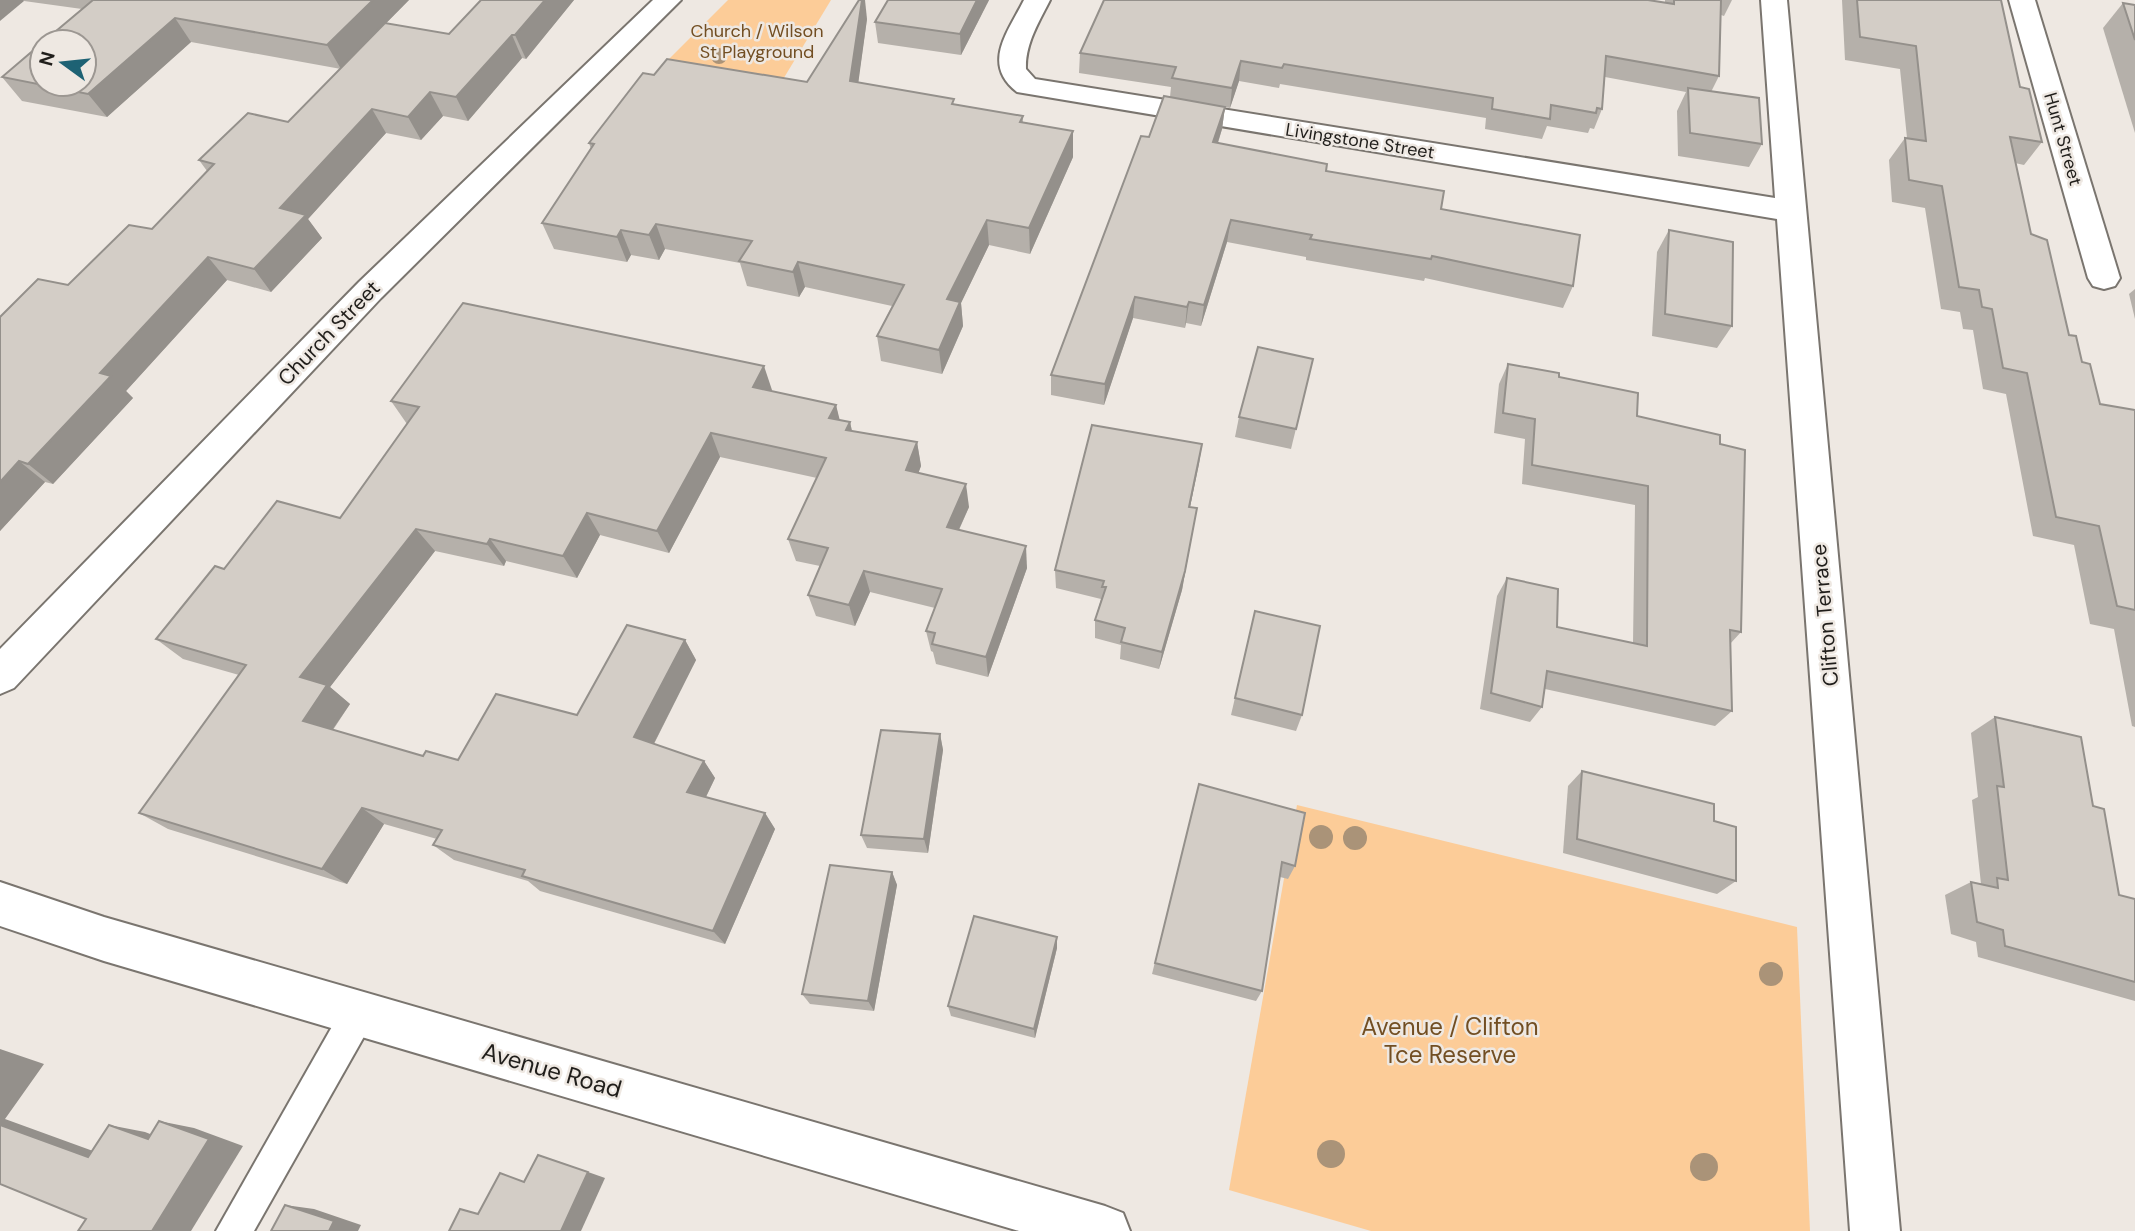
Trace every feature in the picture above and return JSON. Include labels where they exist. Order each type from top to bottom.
[{"type":"street","name":"Church Street","points":[[0,676],[370,290],[668,0]]},
{"type":"street","name":"Livingstone Street","points":[[1037,0],[1010,59],[1010,71],[1017,81],[1027,86],[1792,211]]},
{"type":"street","name":"Clifton Terrace","points":[[1774,0],[1875,1231]]},
{"type":"street","name":"Hunt Street","points":[[2022,0],[2104,278]]},
{"type":"street","name":"Avenue Road","points":[[0,904],[104,939],[1105,1231]]},
{"type":"lane","points":[[234,1231],[358,1014]]},
{"type":"green space","name":"Church / Wilson St Playground","points":[[728,0],[831,0],[779,86],[661,67]]},
{"type":"green space","name":"Avenue / Clifton Tce Reserve","points":[[1297,805],[1797,927],[1810,1231],[1371,1231],[1229,1190]]},
{"type":"building","points":[[93,0],[373,0],[327,45],[175,18],[98,85],[98,28],[60,28]]},
{"type":"building","points":[[481,0],[545,0],[456,97],[430,92],[408,117],[372,109],[280,208],[306,215],[254,269],[208,257],[100,373],[111,376],[28,464],[19,461],[0,482],[0,317],[38,279],[68,285],[129,225],[152,229],[214,164],[199,160],[248,113],[288,122],[385,23],[449,34]]},
{"type":"building","points":[[859,0],[862,0],[850,81],[954,99],[952,104],[1023,116],[1020,122],[1073,131],[1029,228],[987,220],[947,299],[960,302],[939,350],[877,336],[904,285],[798,262],[793,272],[739,261],[752,241],[656,224],[649,235],[621,230],[617,237],[542,223],[594,144],[589,143],[643,73],[654,75],[667,59],[807,82]]},
{"type":"building","points":[[888,0],[977,0],[960,34],[875,22]]},
{"type":"building","points":[[1104,0],[1648,0],[1674,4],[1674,0],[1721,0],[1719,76],[1606,56],[1602,109],[1597,108],[1596,113],[1551,105],[1550,119],[1492,109],[1493,98],[1284,64],[1282,68],[1241,61],[1232,88],[1172,78],[1176,67],[1080,53]]},
{"type":"building","points":[[1857,0],[2001,0],[2020,87],[2029,89],[2042,142],[2010,137],[2031,234],[2047,240],[2069,335],[2076,336],[2082,362],[2090,364],[2100,404],[2135,410],[2135,610],[2117,606],[2099,526],[2056,517],[2027,373],[2003,368],[1992,309],[1982,307],[1979,290],[1959,287],[1942,186],[1909,180],[1905,138],[1926,141],[1916,46],[1860,37]]},
{"type":"building","points":[[2123,3],[2135,5],[2135,40]]},
{"type":"building","points":[[28,55],[28,82],[2,77]]},
{"type":"building","points":[[1688,88],[1759,98],[1762,144],[1690,133]]},
{"type":"building","points":[[1164,96],[1225,107],[1213,142],[1327,164],[1326,171],[1444,191],[1441,209],[1580,235],[1573,286],[1432,256],[1431,259],[1310,239],[1312,235],[1231,220],[1204,305],[1189,302],[1187,307],[1135,297],[1105,384],[1051,375],[1141,136],[1149,137]]},
{"type":"building","points":[[1669,230],[1733,242],[1732,326],[1665,314]]},
{"type":"building","points":[[463,303],[764,366],[753,387],[836,405],[829,418],[850,422],[846,430],[917,442],[906,470],[966,484],[947,527],[1026,546],[986,657],[932,644],[935,633],[926,631],[942,589],[864,571],[849,605],[808,595],[828,548],[788,539],[826,458],[711,433],[657,531],[587,513],[563,556],[490,539],[487,544],[416,529],[300,677],[327,685],[303,721],[423,756],[426,751],[458,760],[496,694],[577,715],[627,625],[685,640],[634,737],[704,761],[687,792],[765,813],[713,931],[522,876],[525,870],[433,845],[442,830],[362,808],[322,869],[139,813],[246,665],[156,639],[215,566],[224,569],[277,501],[340,518],[419,407],[391,401]]},
{"type":"building","points":[[1258,347],[1313,359],[1296,429],[1239,417]]},
{"type":"building","points":[[1508,364],[1559,373],[1559,377],[1638,393],[1637,416],[1720,435],[1720,444],[1745,450],[1741,632],[1730,630],[1732,711],[1547,671],[1542,707],[1491,693],[1507,578],[1558,589],[1557,627],[1647,646],[1648,486],[1532,465],[1535,419],[1503,413]]},
{"type":"building","points":[[1092,425],[1202,444],[1189,507],[1197,508],[1185,571],[1162,652],[1121,642],[1125,628],[1095,620],[1106,587],[1102,587],[1104,581],[1055,570]]},
{"type":"building","points":[[1255,611],[1320,626],[1302,715],[1235,698]]},
{"type":"building","points":[[1995,717],[2081,737],[2093,806],[2104,809],[2119,895],[2135,899],[2135,982],[2005,946],[2003,930],[1977,922],[1971,882],[1998,888],[1997,878],[2008,880],[1997,786],[2004,787]]},
{"type":"building","points":[[881,730],[940,734],[924,839],[861,835]]},
{"type":"building","points":[[1582,771],[1714,804],[1714,821],[1736,827],[1736,881],[1577,839]]},
{"type":"building","points":[[1199,784],[1305,813],[1295,866],[1282,862],[1262,991],[1155,963]]},
{"type":"building","points":[[830,865],[892,872],[868,1001],[802,994]]},
{"type":"building","points":[[974,916],[1057,937],[1034,1029],[948,1006]]},
{"type":"building","points":[[159,1121],[209,1139],[152,1231],[78,1231],[86,1219],[0,1184],[0,1125],[88,1157],[109,1125],[148,1139]]},
{"type":"building","points":[[538,1155],[588,1172],[561,1231],[449,1231],[460,1209],[478,1214],[500,1173],[524,1182]]},
{"type":"building","points":[[285,1205],[334,1221],[329,1231],[271,1231]]}]
